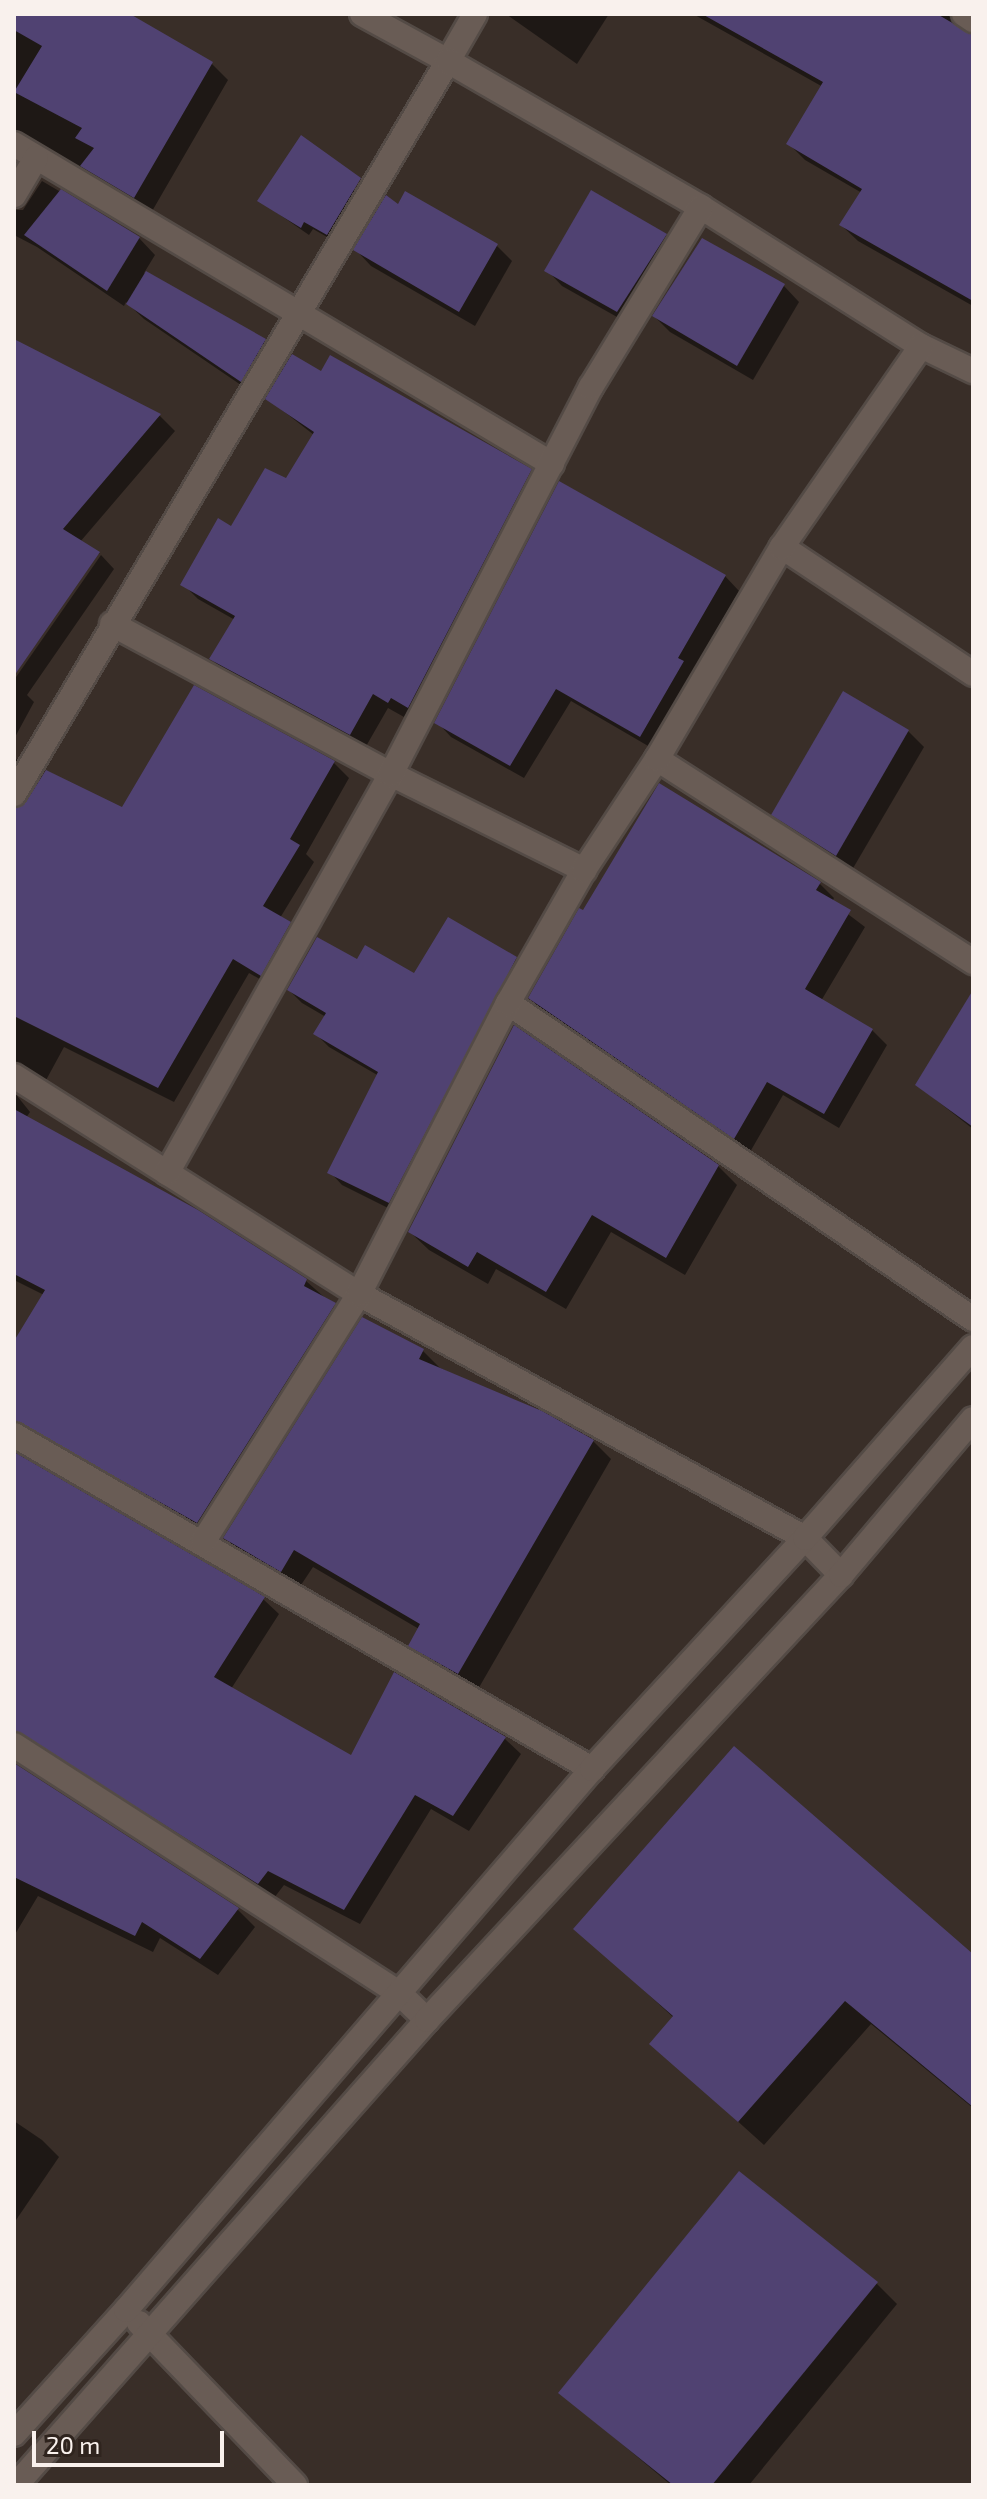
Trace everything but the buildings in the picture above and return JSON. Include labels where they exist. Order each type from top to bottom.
[{"type":"street","points":[[362,14],[701,207],[921,346],[973,371]]},
{"type":"street","points":[[14,794],[475,14]]},
{"type":"street","points":[[964,14],[973,20]]},
{"type":"street","points":[[14,144],[552,464]]},
{"type":"street","points":[[14,195],[36,158]]},
{"type":"street","points":[[167,1173],[391,774],[591,387],[701,207]]},
{"type":"street","points":[[203,1542],[359,1294],[508,1003],[584,870],[657,759],[782,547],[921,346]]},
{"type":"street","points":[[782,547],[973,674]]},
{"type":"street","points":[[112,624],[391,774],[584,870]]},
{"type":"street","points":[[657,759],[973,962]]},
{"type":"street","points":[[508,1003],[973,1319]]},
{"type":"street","points":[[14,1076],[359,1294],[805,1538],[841,1575]]},
{"type":"street","points":[[14,2434],[126,2310],[592,1769],[805,1538],[973,1347]]},
{"type":"street","points":[[16,2485],[427,2020],[841,1575],[973,1419]]},
{"type":"street","points":[[14,1435],[592,1769]]},
{"type":"street","points":[[14,1745],[399,1993],[427,2020]]},
{"type":"street","points":[[126,2310],[295,2485]]}]
